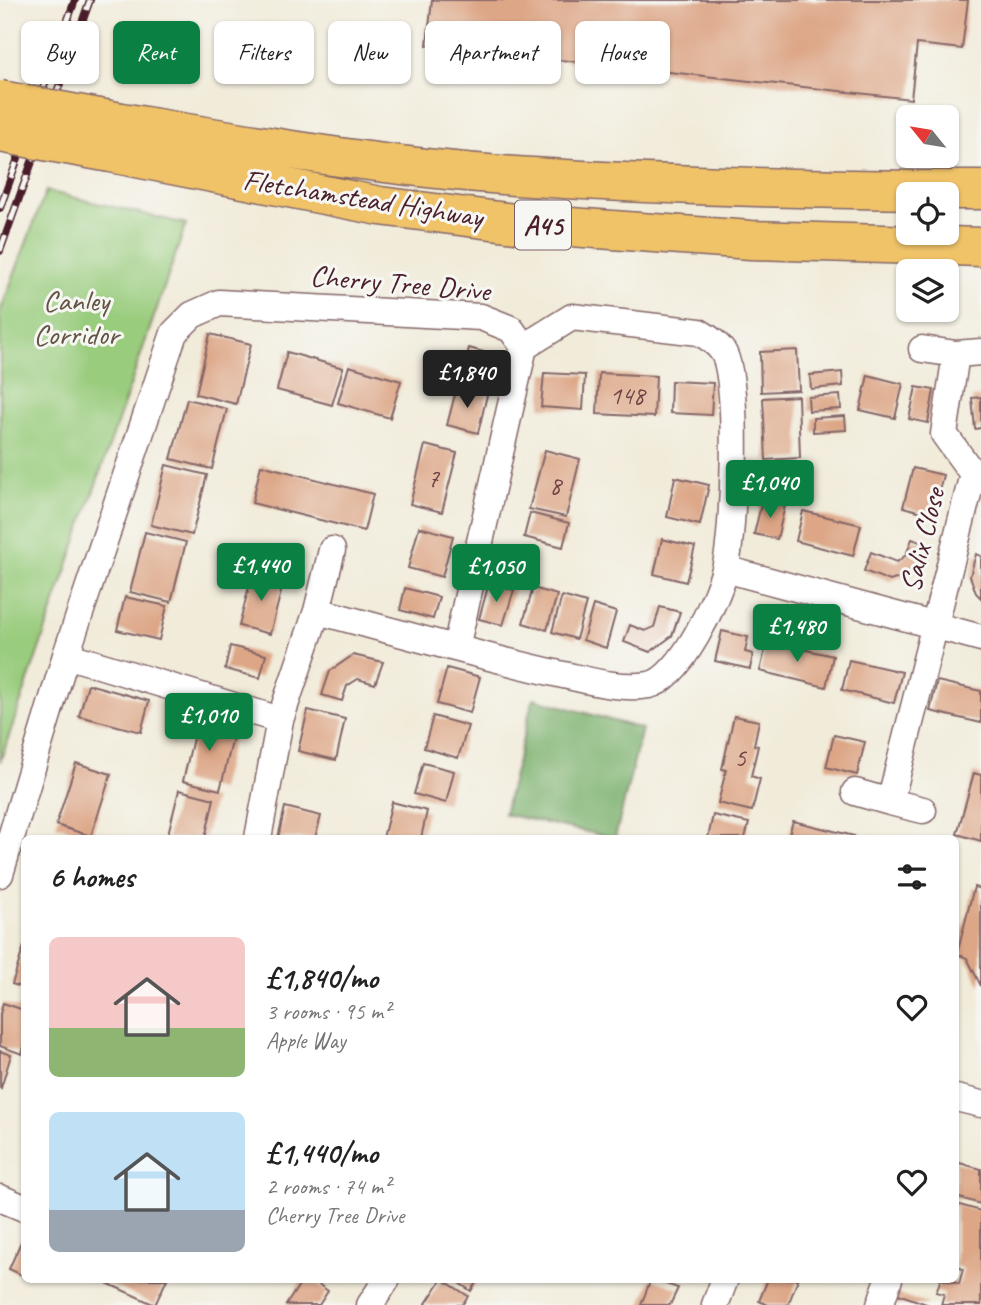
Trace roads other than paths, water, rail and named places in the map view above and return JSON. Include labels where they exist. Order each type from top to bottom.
[{"type":"highway","name":"Fletchamstead Highway","points":[[0,100],[116,137],[380,206],[515,223],[751,240],[981,247]]},
{"type":"highway","name":"Fletchamstead Highway","points":[[0,133],[116,137],[513,176],[813,190],[981,190]]},
{"type":"street","name":"Cherry Tree Drive","points":[[0,874],[66,655],[174,334],[192,315],[219,303],[481,317],[511,329],[524,347]]},
{"type":"street","points":[[317,611],[522,666],[611,685],[651,685],[686,655],[702,627],[725,569],[733,509],[732,397],[723,352],[711,339],[699,332],[572,317],[524,347],[456,648]]},
{"type":"street","name":"Salix Close","points":[[890,802],[972,474],[944,433],[968,353],[922,349]]},
{"type":"street","points":[[259,835],[280,720],[317,611],[332,550]]},
{"type":"street","points":[[725,569],[981,638]]},
{"type":"street","points":[[66,655],[280,720]]},
{"type":"street","points":[[855,792],[923,810]]},
{"type":"street","points":[[959,1099],[981,1104]]},
{"type":"street","points":[[0,1198],[21,1207]]},
{"type":"street","points":[[370,1305],[384,1283]]},
{"type":"street","points":[[715,1305],[723,1283]]},
{"type":"street","points":[[880,1305],[888,1283]]},
{"type":"railway","points":[[0,208],[75,0]]},
{"type":"railway","points":[[0,251],[90,0]]},
{"type":"park label","name":"Canley Corridor","points":[[76,317]]}]
